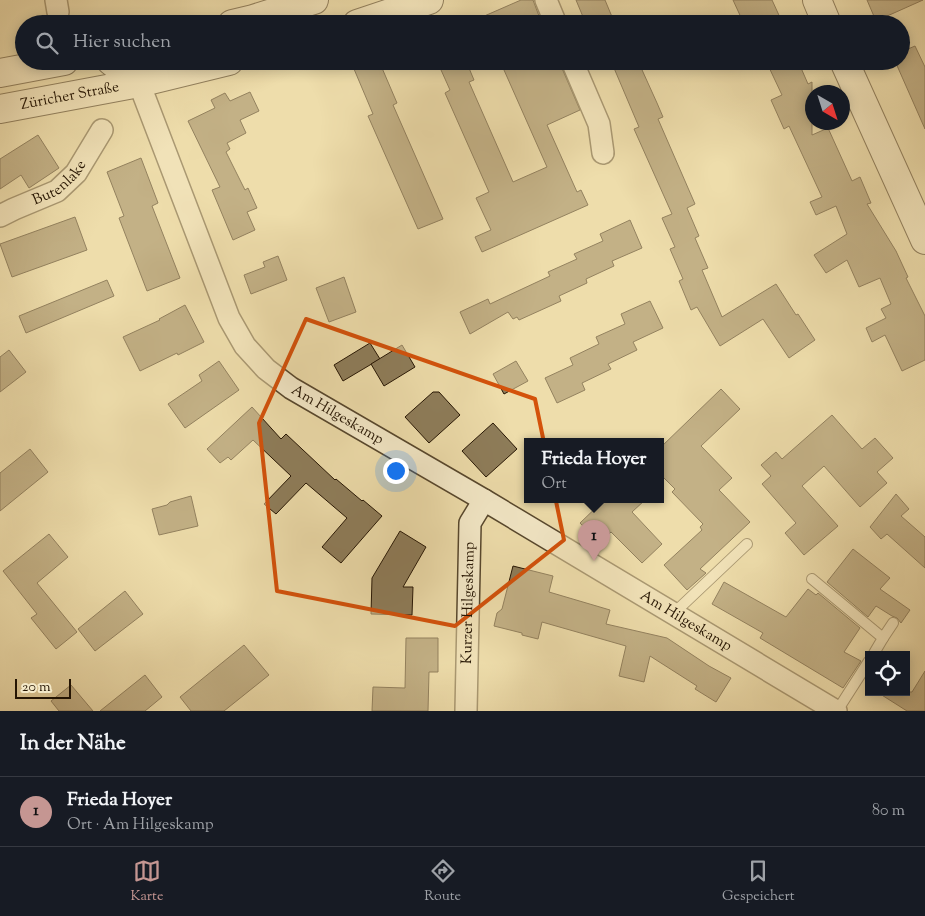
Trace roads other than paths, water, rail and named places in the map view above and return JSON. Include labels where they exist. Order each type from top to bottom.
[{"type":"main road","points":[[266,15],[314,0]]},
{"type":"main road","points":[[384,15],[430,0]]},
{"type":"main road","points":[[817,0],[823,15]]},
{"type":"main road","points":[[0,73],[16,70]]},
{"type":"main road","name":"Züricher Straße","points":[[122,70],[139,83]]},
{"type":"main road","name":"Züricher Straße","points":[[139,83],[152,70]]},
{"type":"main road","name":"Züricher Straße","points":[[0,109],[139,83],[192,70]]},
{"type":"main road","points":[[848,70],[925,240]]},
{"type":"street","points":[[546,0],[552,15]]},
{"type":"street","points":[[576,70],[599,124],[603,153]]},
{"type":"street","name":"Am Hilgeskamp","points":[[139,83],[229,318],[245,346],[266,369],[291,388],[484,500],[836,711]]},
{"type":"street","name":"Butenlake","points":[[0,216],[57,191],[76,173],[102,130]]},
{"type":"street","name":"Kurzer Hilgeskamp","points":[[466,711],[470,523],[484,500]]},
{"type":"lane","points":[[673,614],[747,544]]},
{"type":"lane","points":[[812,579],[883,638]]},
{"type":"lane","points":[[875,651],[893,623]]},
{"type":"lane","points":[[836,711],[865,667]]},
{"type":"place","name":"Frieda Hoyer","points":[[594,561]]}]
